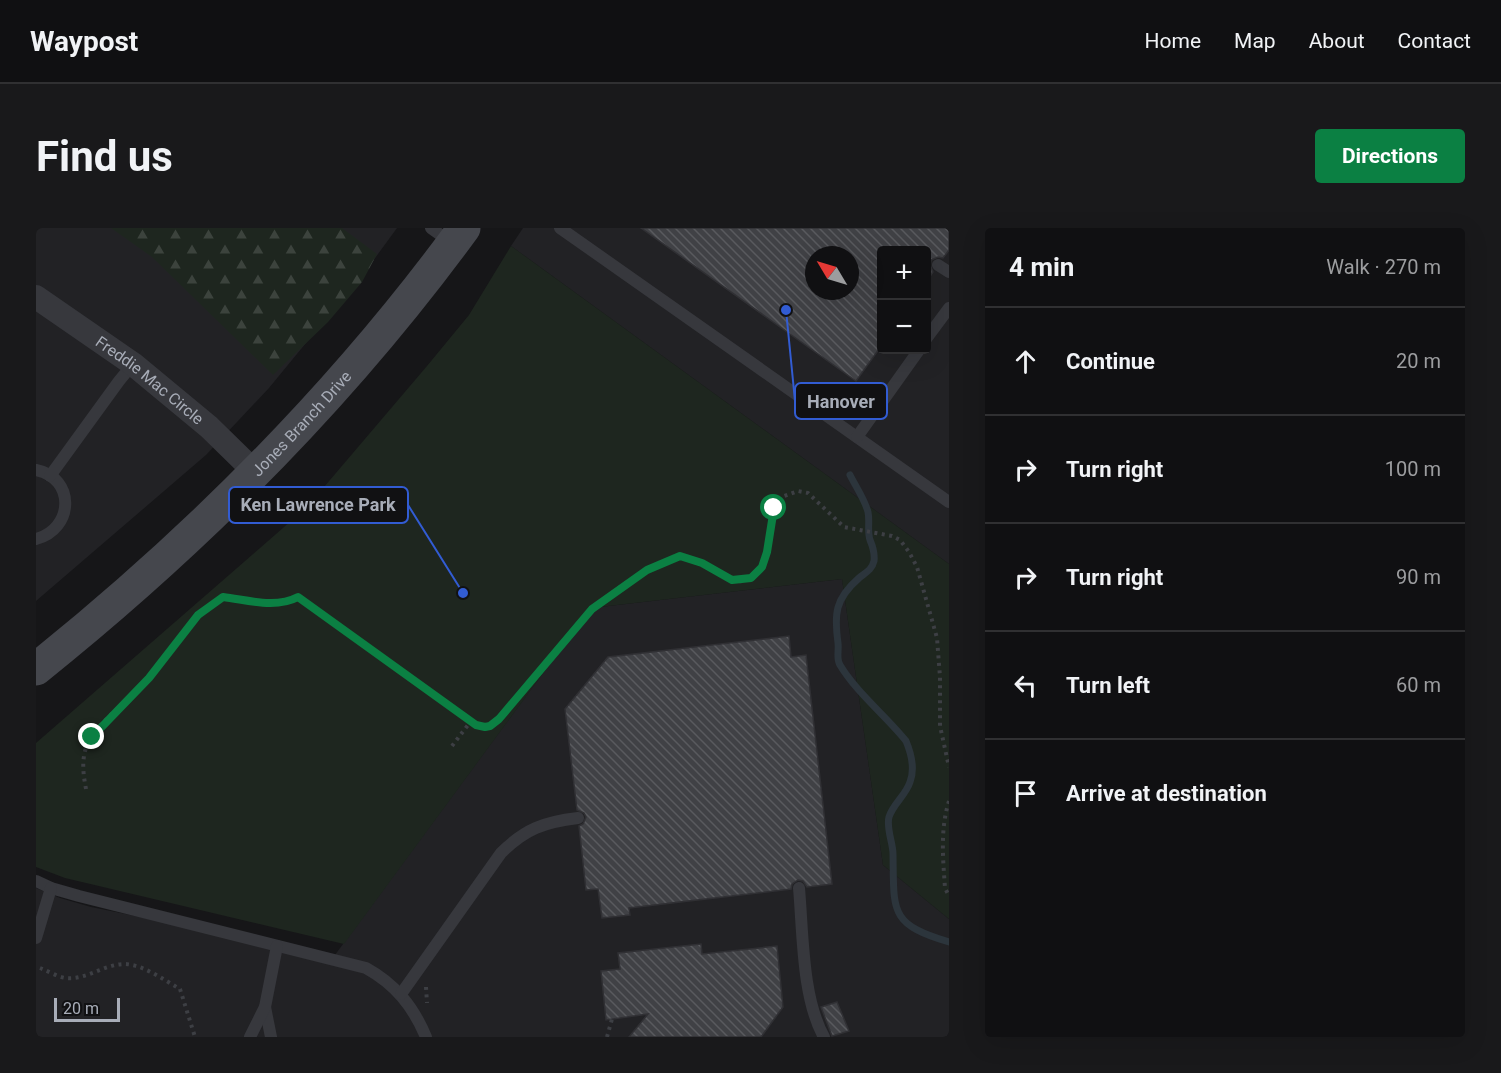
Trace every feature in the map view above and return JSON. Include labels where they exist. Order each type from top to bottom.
[{"type":"main road","name":"Jones Branch Drive","points":[[36,669],[164,562],[256,473],[359,360],[449,233]]},
{"type":"street","name":"Freddie Mac Circle","points":[[36,297],[134,364],[208,427],[256,473]]},
{"type":"lane","points":[[560,228],[949,502]]},
{"type":"lane","points":[[931,333],[949,308]]},
{"type":"lane","points":[[857,437],[916,354]]},
{"type":"lane","points":[[50,476],[119,381],[134,364]]},
{"type":"lane","points":[[36,470],[50,476],[59,484],[66,506],[57,528],[48,536],[36,539]]},
{"type":"lane","points":[[401,994],[501,853],[515,839],[529,830],[550,823],[578,818]]},
{"type":"lane","points":[[36,881],[51,888],[366,968],[390,983],[401,994],[414,1012],[426,1037]]},
{"type":"lane","points":[[36,938],[51,888]]},
{"type":"lane","points":[[799,888],[808,985],[818,1026],[824,1037]]},
{"type":"lane","points":[[250,1037],[265,1007],[277,946]]},
{"type":"lane","points":[[265,1007],[271,1037]]},
{"type":"path","points":[[86,789],[83,762],[92,737],[149,678],[198,615],[223,597],[258,603],[287,603],[298,597],[471,721],[485,727],[499,719],[592,609],[647,570],[680,556],[702,563],[732,580],[751,578],[762,567],[767,552],[774,508],[779,498],[798,490],[808,493],[844,527],[892,536],[905,545],[917,567],[938,644],[940,726],[949,767]]},
{"type":"path","points":[[452,746],[471,721]]},
{"type":"path","points":[[949,801],[945,812],[943,834],[945,888],[949,896]]},
{"type":"path","points":[[40,968],[66,978],[87,976],[108,966],[127,964],[152,972],[180,989],[195,1037]]},
{"type":"path","points":[[607,1037],[612,1019]]},
{"type":"shaded area","points":[[36,228],[397,228],[370,265],[269,388],[206,455],[36,601]]},
{"type":"shaded area","points":[[523,228],[949,228],[949,564],[511,246]]},
{"type":"shaded area","points":[[842,579],[883,865],[949,919],[949,1037],[36,1037],[36,888],[91,907],[230,935],[332,959],[591,608]]},
{"type":"green space","points":[[111,228],[342,228],[377,254],[362,282],[328,322],[273,375],[152,257]]},
{"type":"green space","points":[[511,246],[949,564],[949,919],[883,865],[842,579],[591,608],[344,944],[65,878],[36,867],[36,743],[307,507],[469,315]]},
{"type":"building","points":[[641,228],[949,228],[949,250],[943,258],[938,257],[931,260],[931,246],[877,246],[877,352],[856,381]]},
{"type":"building","points":[[789,636],[791,657],[806,655],[832,884],[807,887],[803,881],[798,880],[792,884],[791,889],[629,908],[630,915],[602,918],[598,889],[586,890],[579,826],[583,824],[586,817],[584,813],[577,810],[565,709],[608,657]]},
{"type":"building","points":[[701,944],[702,954],[777,946],[783,1007],[761,1037],[629,1037],[648,1014],[606,1020],[601,971],[620,969],[618,953]]},
{"type":"building","points":[[837,1002],[849,1031],[832,1036],[821,1007]]},
{"type":"waterway","points":[[850,475],[868,512],[869,537],[874,550],[874,561],[872,567],[845,593],[838,608],[836,624],[838,660],[854,685],[906,741],[911,756],[910,782],[891,812],[888,821],[893,850],[895,903],[905,922],[915,929],[949,942]]},
{"type":"place","name":"Hanover","points":[[786,310]]},
{"type":"place","name":"Ken Lawrence Park","points":[[463,593]]},
{"type":"route","points":[[92,737],[149,678],[198,615],[223,597],[258,603],[287,603],[298,597],[476,725],[490,726],[499,719],[592,609],[647,570],[680,556],[702,563],[723,577],[732,580],[751,578],[762,567],[767,552],[774,508]]}]
